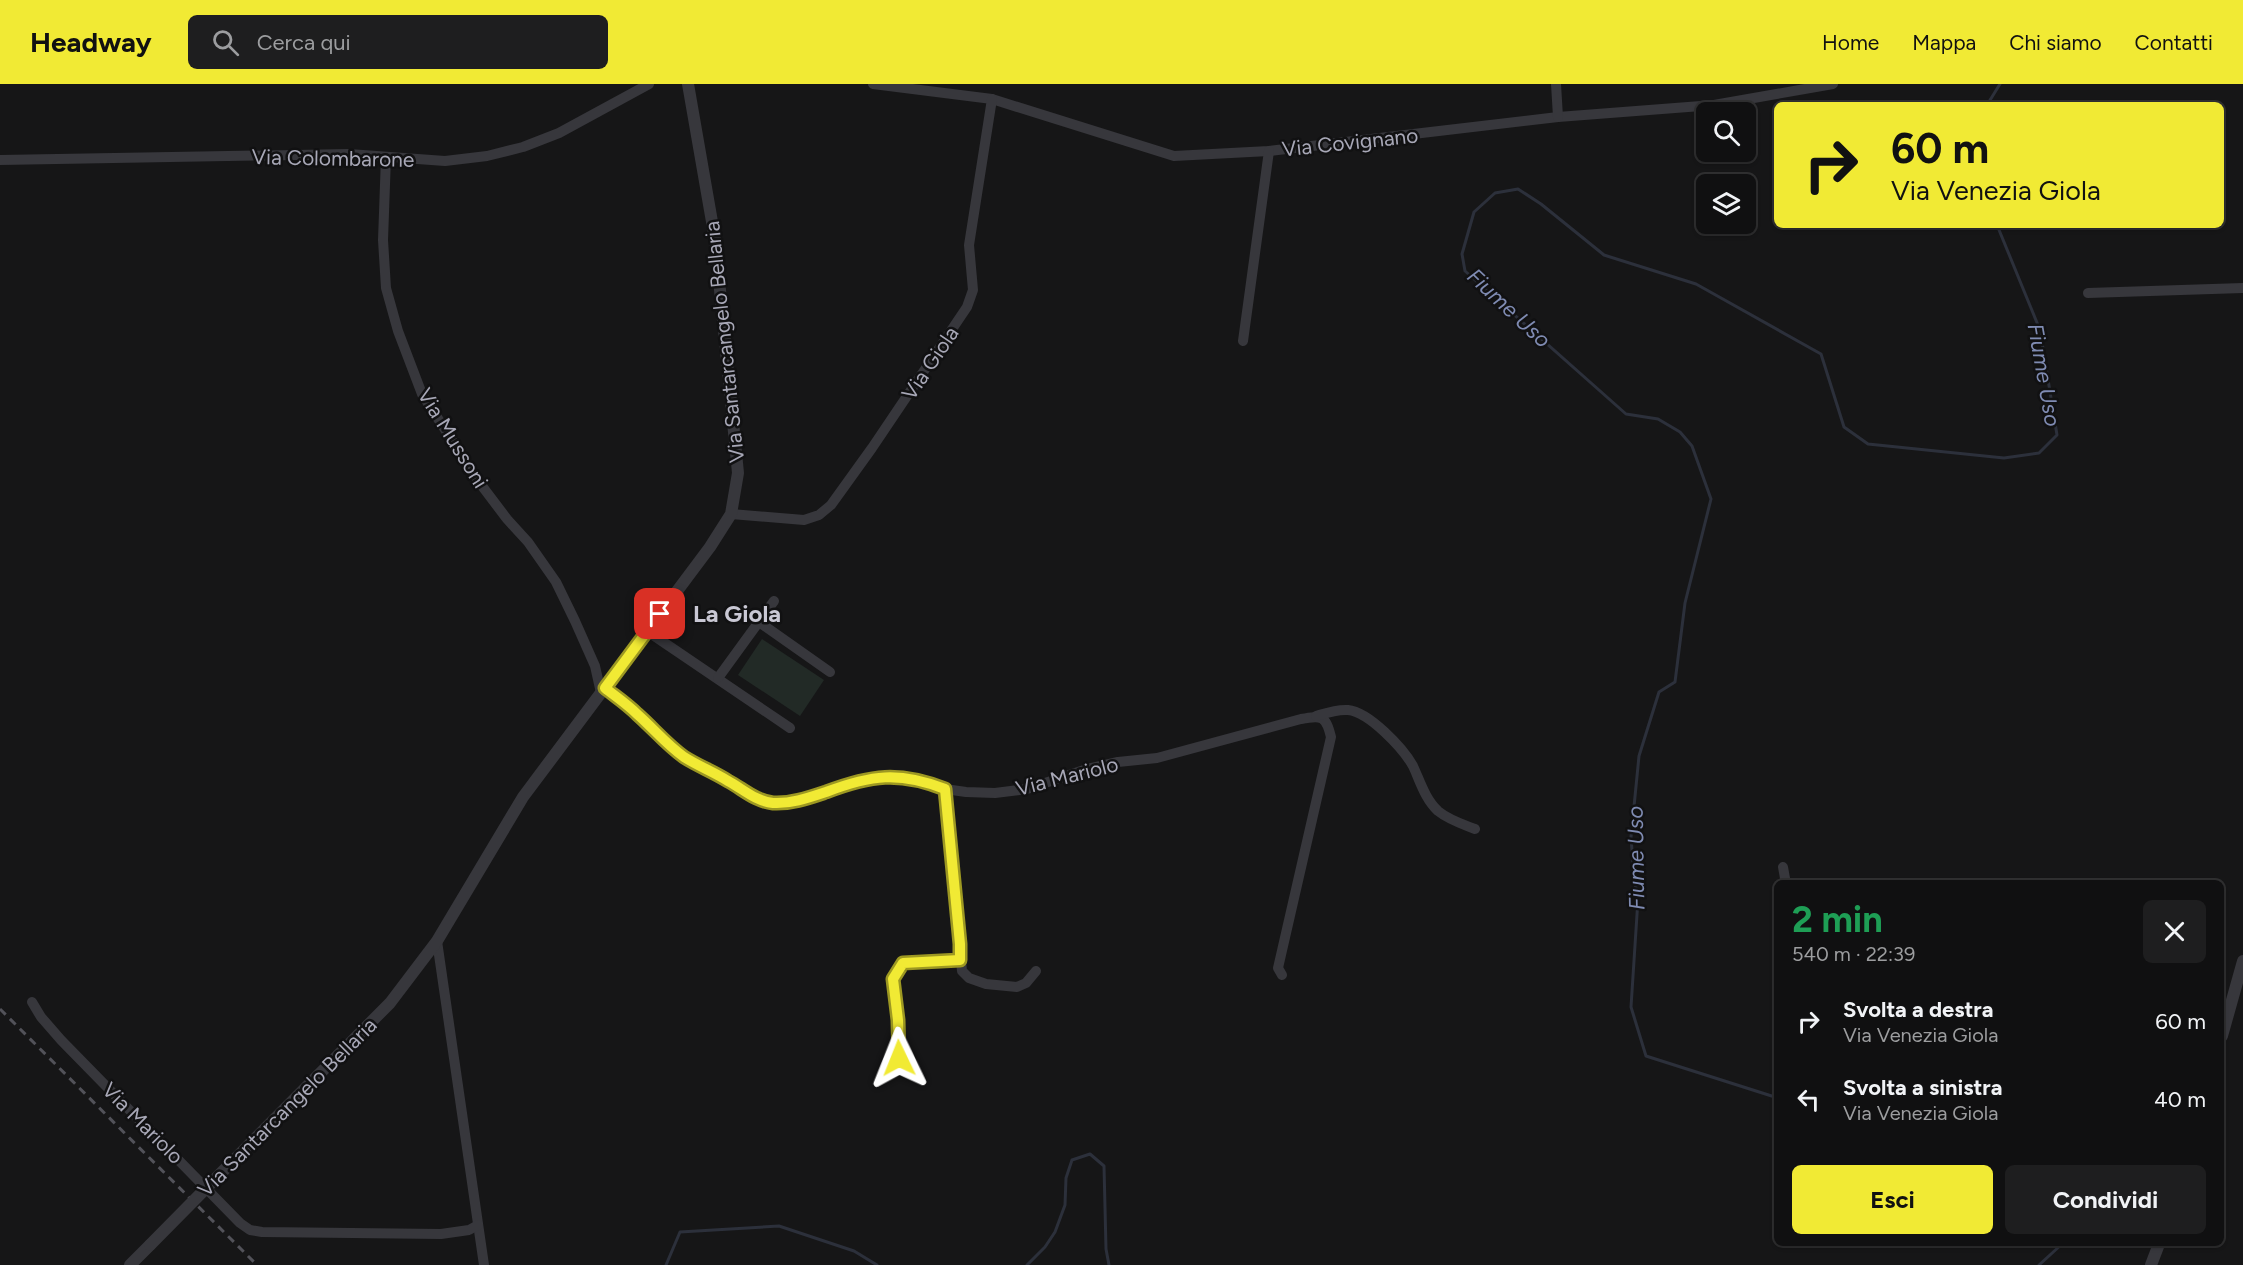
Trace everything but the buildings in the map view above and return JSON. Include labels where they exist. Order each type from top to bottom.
[{"type":"street","name":"Via Colombarone","points":[[0,160],[310,154],[445,161],[487,156],[523,147],[559,133],[649,84]]},
{"type":"street","name":"Via Santarcangelo Bellaria","points":[[130,1265],[390,1003],[437,941],[523,797],[710,547],[731,514],[738,473],[717,250],[688,84]]},
{"type":"street","name":"Via Covignano","points":[[873,84],[992,99],[1174,156],[1269,151],[1558,117],[1714,105],[1833,84]]},
{"type":"street","points":[[1556,84],[1558,117]]},
{"type":"street","name":"Via Giola","points":[[731,514],[804,520],[819,515],[831,505],[967,307],[973,290],[969,245],[992,99]]},
{"type":"street","points":[[1243,341],[1269,151]]},
{"type":"street","name":"Via Mussoni","points":[[386,157],[383,240],[386,288],[398,331],[422,394],[432,414],[479,482],[528,542],[556,582],[595,666],[603,690]]},
{"type":"street","points":[[2088,293],[2243,288]]},
{"type":"street","points":[[718,678],[774,601]]},
{"type":"street","points":[[759,622],[830,672]]},
{"type":"street","points":[[647,631],[790,728]]},
{"type":"street","name":"Via Mariolo","points":[[603,690],[636,713],[660,737],[685,757],[757,799],[787,803],[856,781],[882,776],[903,776],[945,789],[995,793],[1027,789],[1087,769],[1118,762],[1156,758],[1332,711],[1346,710],[1360,713],[1396,743],[1437,810],[1450,820],[1475,829]]},
{"type":"street","points":[[1282,975],[1278,968],[1330,737],[1328,725],[1324,719],[1316,716]]},
{"type":"street","points":[[945,789],[962,971],[969,978],[986,984],[1017,987],[1026,983],[1036,972]]},
{"type":"street","points":[[1783,867],[1785,880]]},
{"type":"street","points":[[437,941],[484,1265]]},
{"type":"street","points":[[906,1066],[899,1058],[898,1020],[893,979],[896,973],[903,963],[960,960]]},
{"type":"street","points":[[2224,1029],[2243,961]]},
{"type":"street","name":"Via Mariolo","points":[[32,1002],[41,1017],[61,1040],[240,1223],[250,1230],[441,1234],[469,1230],[478,1225]]},
{"type":"street","points":[[2151,1265],[2158,1246]]},
{"type":"shaded area","points":[[762,639],[824,680],[800,716],[738,675]]},
{"type":"waterway","name":"Fiume Uso","points":[[1989,102],[2000,84]]},
{"type":"waterway","name":"Fiume Uso","points":[[1774,1097],[1646,1056],[1631,1007],[1638,899],[1631,837],[1639,756],[1659,692],[1675,682],[1685,603],[1711,499],[1692,446],[1680,432],[1658,419],[1626,414],[1465,271],[1462,254],[1474,212],[1495,193],[1518,189],[1541,204],[1604,255],[1696,284],[1821,354],[1844,427],[1868,444],[2004,458],[2039,453],[2057,435],[2040,330],[1998,228]]},
{"type":"waterway","name":"Fiume Uso","points":[[1027,1265],[1045,1247],[1055,1232],[1065,1205],[1066,1178],[1072,1160],[1090,1154],[1104,1166],[1106,1249],[1109,1265]]},
{"type":"waterway","name":"Fiume Uso","points":[[666,1265],[680,1232],[779,1226],[854,1251],[877,1265]]},
{"type":"waterway","name":"Fiume Uso","points":[[2039,1265],[2060,1246]]},
{"type":"railway","points":[[0,1009],[257,1265]]},
{"type":"district","name":"La Giola","points":[[737,613]]},
{"type":"route","points":[[660,614],[605,688],[685,757],[757,799],[772,802],[787,803],[801,800],[856,781],[882,776],[903,776],[945,789],[960,960],[903,963],[898,968],[893,979],[898,1020],[899,1058]]}]
